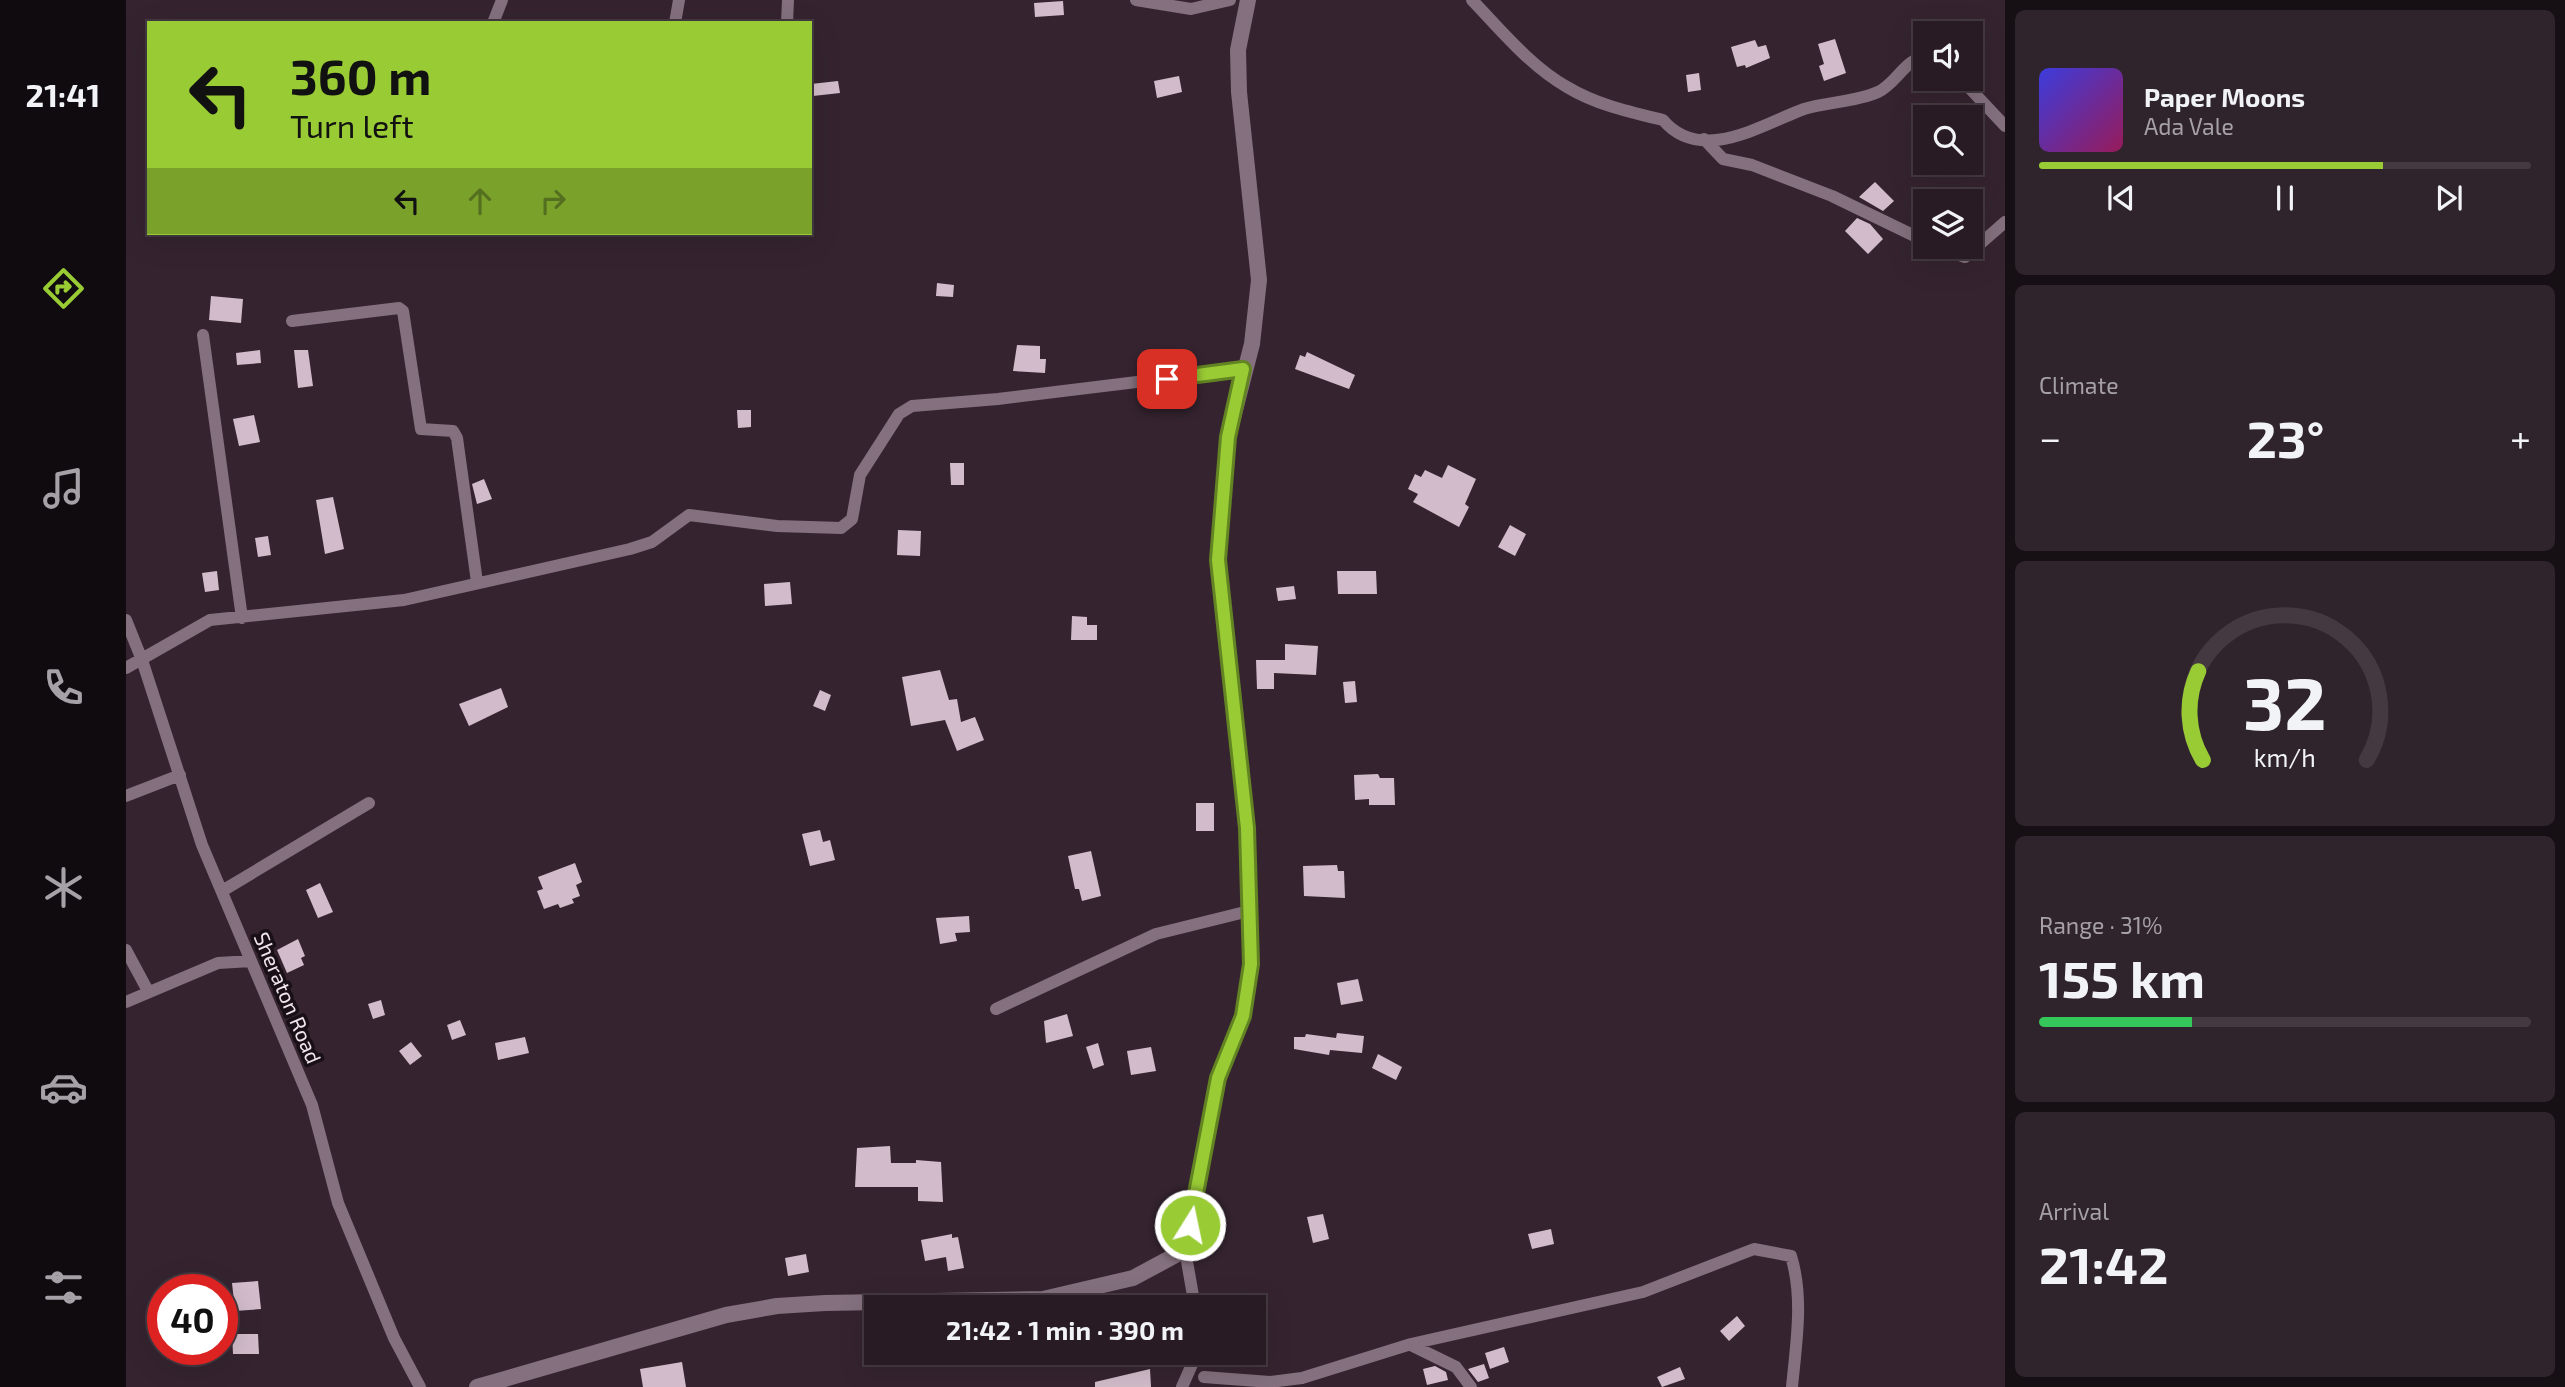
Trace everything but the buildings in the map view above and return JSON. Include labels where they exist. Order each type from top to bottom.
[{"type":"street","points":[[494,21],[502,0]]},
{"type":"street","points":[[675,21],[679,0]]},
{"type":"street","points":[[787,21],[788,0]]},
{"type":"street","points":[[1136,0],[1189,5],[1230,0]]},
{"type":"street","points":[[1193,1295],[1185,1250],[1218,1078],[1243,1016],[1251,964],[1247,828],[1218,560],[1228,437],[1243,369],[1252,344],[1259,280],[1239,92],[1238,50],[1248,0]]},
{"type":"street","points":[[1472,0],[1535,64],[1566,87],[1598,102],[1663,120],[1671,129],[1704,139],[1727,139],[1749,134],[1803,110],[1878,92],[1913,62]]},
{"type":"street","points":[[1972,91],[2005,126]]},
{"type":"street","points":[[1704,139],[1723,159],[1752,165],[1832,196],[1913,235]]},
{"type":"street","points":[[1983,241],[2005,222]]},
{"type":"street","points":[[292,321],[399,308],[403,311],[421,429],[453,431],[457,438],[477,582]]},
{"type":"street","points":[[203,335],[242,618]]},
{"type":"street","points":[[126,668],[210,620],[404,600],[631,549],[652,542],[689,515],[777,526],[841,528],[852,519],[860,475],[899,414],[912,405],[998,399],[1243,369]]},
{"type":"street","name":"Sheraton Road","points":[[126,620],[142,660],[202,845],[312,1105],[338,1203],[394,1338],[420,1387]]},
{"type":"street","points":[[126,796],[180,775]]},
{"type":"street","points":[[222,891],[369,803]]},
{"type":"street","points":[[996,1009],[1156,934],[1249,911]]},
{"type":"street","points":[[126,950],[148,991]]},
{"type":"street","points":[[126,1002],[218,963],[251,961]]},
{"type":"street","points":[[1205,1382],[1270,1382],[1302,1378],[1410,1344],[1643,1292],[1754,1249],[1791,1256],[1797,1275],[1798,1311],[1792,1387]]},
{"type":"street","points":[[477,1387],[726,1315],[777,1306],[825,1303],[1043,1298],[1133,1278],[1185,1250]]},
{"type":"street","points":[[1410,1344],[1456,1367],[1471,1387]]},
{"type":"street","points":[[1182,1387],[1192,1365]]},
{"type":"route","points":[[1167,379],[1243,369],[1228,437],[1218,560],[1247,828],[1251,964],[1243,1016],[1218,1078],[1190,1225]]}]
